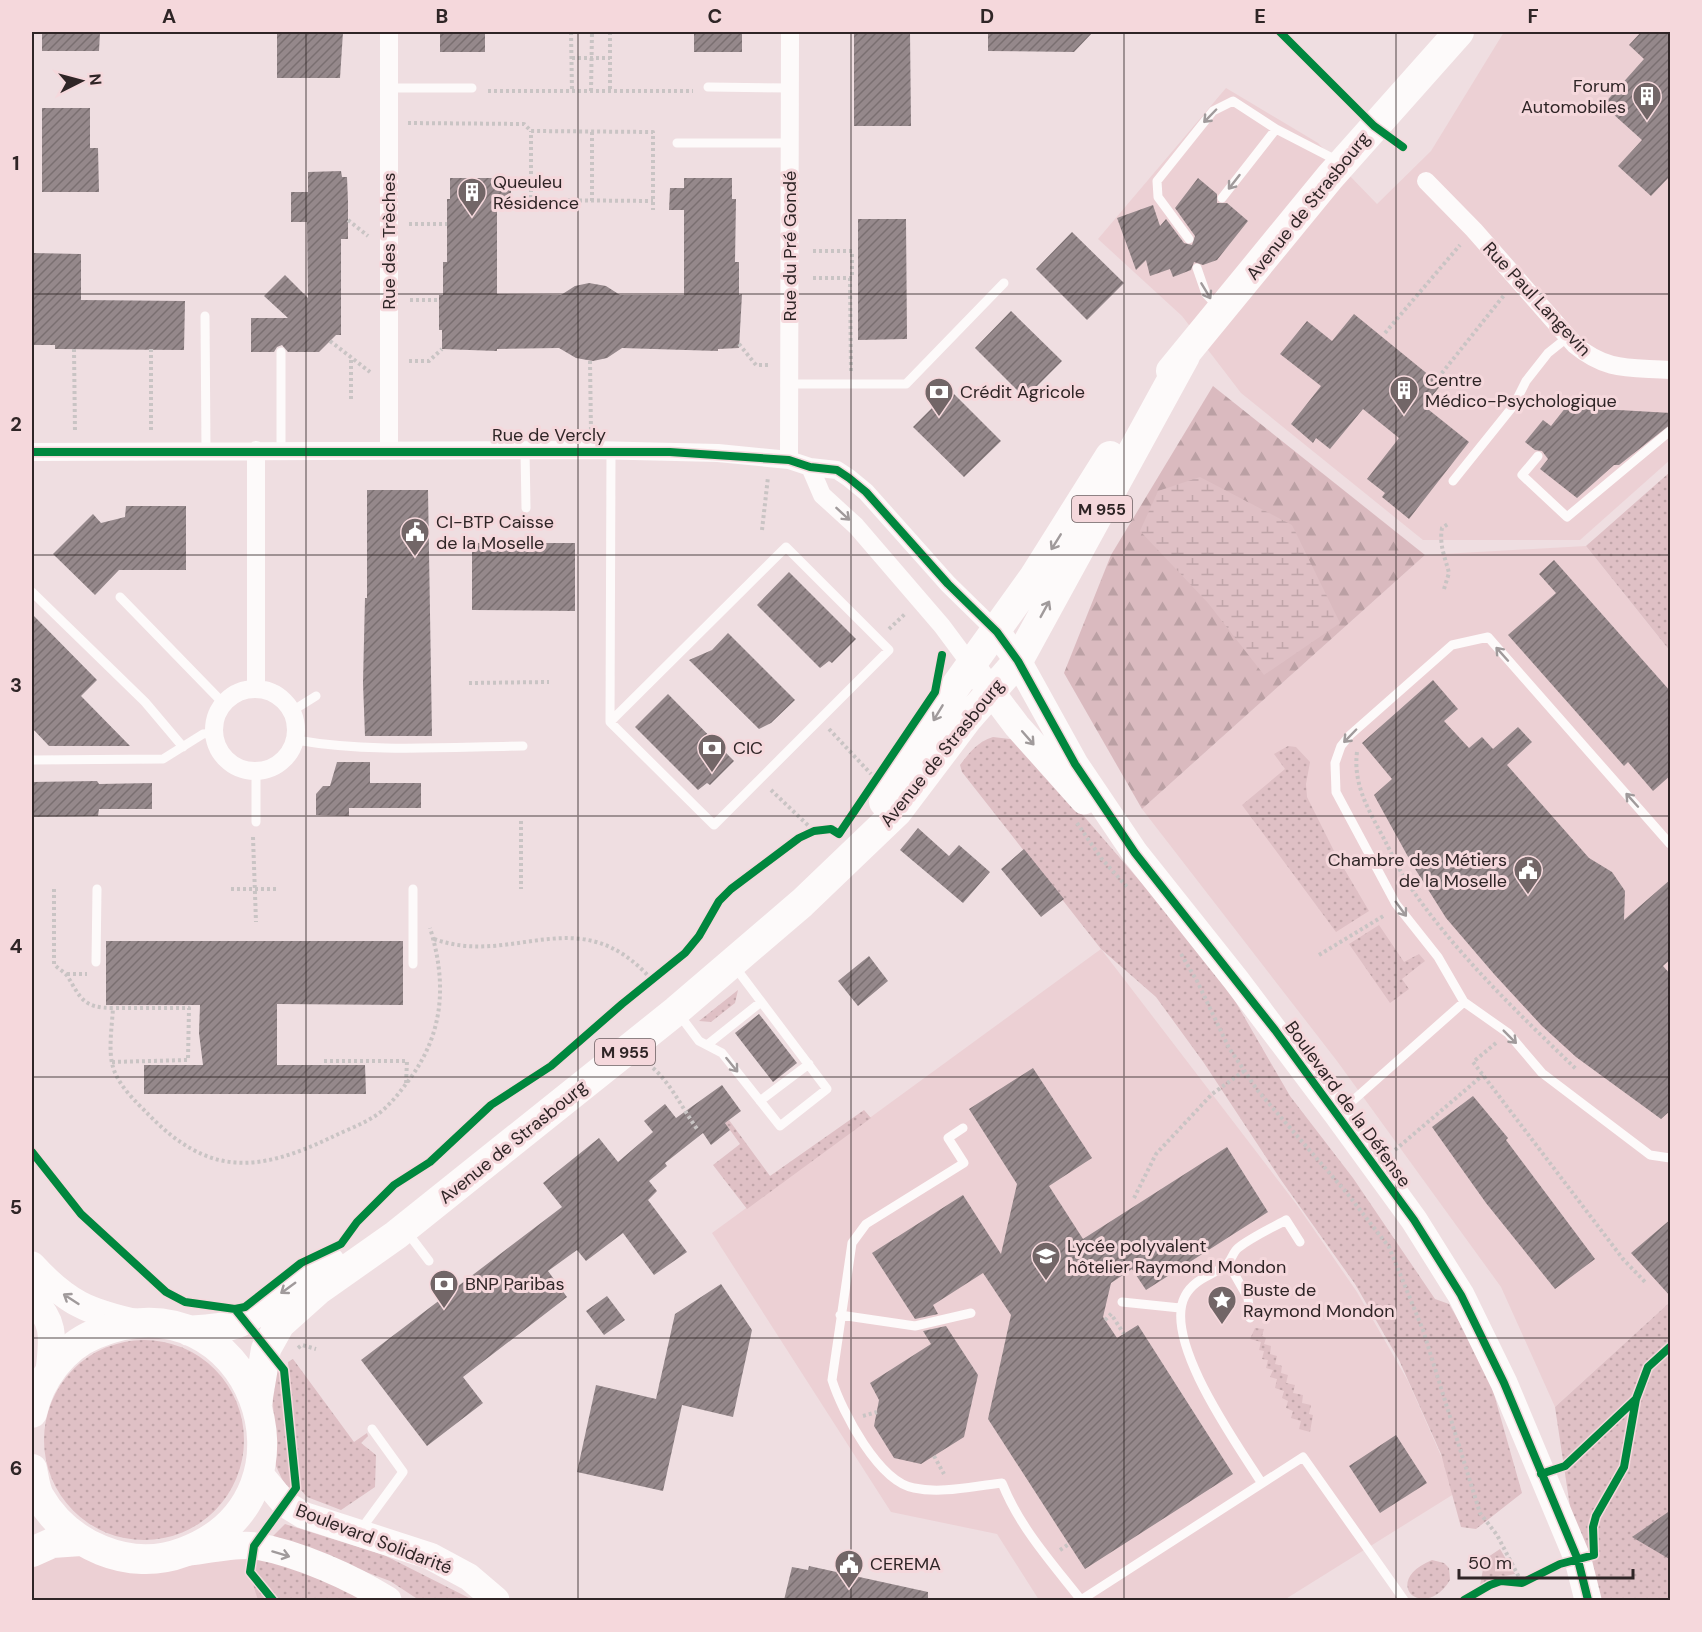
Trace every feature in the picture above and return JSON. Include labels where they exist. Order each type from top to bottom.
[{"type":"main road","name":"Avenue de Strasbourg","points":[[848,861],[945,701],[997,632],[1151,390],[1185,356],[1374,126],[1460,32]]},
{"type":"main road","name":"Avenue de Strasbourg","points":[[257,1403],[266,1349],[280,1324],[318,1290],[401,1232],[676,1011],[848,861],[897,812],[968,718],[1018,661],[1185,356]]},
{"type":"main road","name":"Avenue de Strasbourg","points":[[189,1331],[220,1327],[243,1320],[312,1270],[401,1232]]},
{"type":"main road","points":[[32,1413],[34,1400],[50,1372],[67,1352],[88,1337],[112,1327],[138,1323],[164,1324],[189,1331],[212,1343],[231,1359],[246,1380],[257,1403],[262,1429],[258,1472],[251,1492],[231,1521],[203,1543],[182,1553],[159,1558],[135,1558],[106,1552],[81,1541],[57,1520],[44,1503],[38,1494],[32,1469]]},
{"type":"main road","points":[[32,1552],[52,1543],[81,1541]]},
{"type":"street","name":"Rue des Trèches","points":[[388,32],[389,450]]},
{"type":"street","name":"Rue du Pré Gondé","points":[[789,460],[790,32]]},
{"type":"street","name":"Rue Paul Langevin","points":[[1426,181],[1475,232],[1568,337],[1593,360],[1606,365],[1671,370]]},
{"type":"street","points":[[256,450],[256,689]]},
{"type":"street","name":"Rue de Vercly","points":[[32,452],[591,450],[789,460],[810,467],[837,470],[866,492],[948,584],[997,632]]},
{"type":"street","points":[[810,467],[822,495],[856,526],[920,599],[971,665]]},
{"type":"street","name":"Boulevard de la Défense","points":[[997,632],[1018,661],[1075,764],[1135,853],[1236,980],[1337,1114],[1414,1220],[1461,1295],[1504,1383],[1578,1560],[1588,1600]]},
{"type":"street","name":"Boulevard de la Défense","points":[[971,665],[1062,778],[1135,853]]},
{"type":"street","points":[[256,689],[271,692],[283,700],[292,711],[296,725],[296,740],[288,756],[274,767],[256,772],[241,769],[227,761],[218,748],[214,733],[216,717],[224,704],[238,693],[256,689]]},
{"type":"street","points":[[32,1265],[69,1299],[99,1315],[138,1323]]},
{"type":"street","points":[[32,1299],[50,1321],[52,1344],[50,1372]]},
{"type":"street","name":"Boulevard Solidarité","points":[[258,1472],[285,1504],[303,1515],[430,1556],[469,1577],[496,1600]]},
{"type":"street","points":[[182,1553],[254,1546],[312,1564],[353,1580],[388,1600]]},
{"type":"lane","points":[[708,87],[790,88]]},
{"type":"lane","points":[[389,88],[472,88]]},
{"type":"lane","points":[[1189,239],[1165,207],[1156,189],[1157,181],[1213,111],[1233,101],[1276,129],[1343,163]]},
{"type":"lane","points":[[1222,198],[1276,129]]},
{"type":"lane","points":[[677,143],[790,143]]},
{"type":"lane","points":[[1197,268],[1206,294],[1222,311]]},
{"type":"lane","points":[[790,384],[906,384],[1004,283]]},
{"type":"lane","points":[[206,316],[206,450]]},
{"type":"lane","points":[[1453,481],[1514,405],[1526,381],[1548,353],[1568,337]]},
{"type":"lane","points":[[280,450],[282,352]]},
{"type":"lane","points":[[1538,456],[1522,475],[1567,517],[1671,431]]},
{"type":"lane","points":[[525,450],[526,508]]},
{"type":"lane","points":[[610,722],[786,547],[889,650],[714,825],[610,722],[611,451]]},
{"type":"lane","points":[[32,592],[145,702],[183,747]]},
{"type":"lane","points":[[120,597],[224,704]]},
{"type":"lane","points":[[1671,844],[1488,637],[1452,645],[1355,730],[1341,746],[1335,763],[1336,792],[1396,904],[1438,957],[1464,1002],[1508,1033],[1542,1073],[1650,1155],[1671,1158]]},
{"type":"lane","points":[[292,711],[316,696]]},
{"type":"lane","points":[[32,760],[163,759],[203,734],[214,733]]},
{"type":"lane","points":[[296,740],[325,745],[371,747],[523,746]]},
{"type":"lane","points":[[254,826],[256,772]]},
{"type":"lane","points":[[96,962],[97,889]]},
{"type":"lane","points":[[413,889],[413,964]]},
{"type":"lane","points":[[676,1011],[699,1041],[722,1053],[780,1125],[827,1089],[732,963]]},
{"type":"lane","points":[[707,1045],[761,1002]]},
{"type":"lane","points":[[1337,1114],[1464,1002]]},
{"type":"lane","points":[[760,1101],[809,1064]]},
{"type":"lane","points":[[963,1128],[948,1138],[964,1163],[866,1224],[852,1243],[832,1380],[838,1399],[886,1473],[912,1488],[939,1490],[1002,1483],[1010,1504],[1030,1536],[1081,1600],[1303,1457],[1404,1600]]},
{"type":"lane","points":[[1261,1482],[1197,1379],[1183,1329],[1180,1308],[1185,1295],[1195,1281],[1228,1263],[1236,1249],[1286,1220],[1300,1242]]},
{"type":"lane","points":[[401,1232],[429,1261]]},
{"type":"lane","points":[[1228,1263],[1248,1298],[1250,1318]]},
{"type":"lane","points":[[1122,1302],[1180,1308]]},
{"type":"lane","points":[[840,1315],[915,1326],[971,1313]]},
{"type":"lane","points":[[358,1534],[403,1472],[372,1429]]},
{"type":"path","points":[[571,32],[572,91]]},
{"type":"path","points":[[591,91],[592,32]]},
{"type":"path","points":[[610,32],[610,91]]},
{"type":"path","points":[[1280,32],[1374,126],[1403,147]]},
{"type":"path","points":[[572,58],[610,58]]},
{"type":"path","points":[[472,88],[481,91],[701,91],[708,87]]},
{"type":"path","points":[[389,124],[524,124],[531,131],[653,132],[653,210]]},
{"type":"path","points":[[531,131],[531,210]]},
{"type":"path","points":[[592,132],[592,201]]},
{"type":"path","points":[[531,200],[653,201]]},
{"type":"path","points":[[389,224],[447,224]]},
{"type":"path","points":[[1385,333],[1456,248],[1475,232]]},
{"type":"path","points":[[813,251],[852,251],[851,384]]},
{"type":"path","points":[[852,264],[858,264]]},
{"type":"path","points":[[813,278],[850,278]]},
{"type":"path","points":[[1438,378],[1500,298],[1519,281]]},
{"type":"path","points":[[389,299],[439,300]]},
{"type":"path","points":[[330,341],[370,373],[389,367],[429,361],[442,349]]},
{"type":"path","points":[[739,344],[756,365],[769,365]]},
{"type":"path","points":[[74,349],[75,451]]},
{"type":"path","points":[[151,350],[151,450]]},
{"type":"path","points":[[351,358],[351,399]]},
{"type":"path","points":[[590,362],[591,450]]},
{"type":"path","points":[[762,530],[770,458]]},
{"type":"path","points":[[1444,589],[1449,573],[1443,559],[1441,534],[1442,528],[1448,524]]},
{"type":"path","points":[[878,640],[920,599]]},
{"type":"path","points":[[469,683],[549,682]]},
{"type":"path","points":[[819,719],[876,779]]},
{"type":"path","points":[[1355,730],[1359,741],[1355,766],[1361,796],[1408,884],[1432,915],[1524,1020],[1577,1070]]},
{"type":"path","points":[[759,779],[814,831]]},
{"type":"path","points":[[1072,817],[1101,858],[1129,889]]},
{"type":"path","points":[[521,821],[521,889]]},
{"type":"path","points":[[254,826],[255,922]]},
{"type":"path","points":[[54,889],[54,964],[67,974],[70,984],[88,1005],[96,1008],[189,1008],[188,1060],[112,1062]]},
{"type":"path","points":[[231,889],[279,889]]},
{"type":"path","points":[[1318,955],[1391,912],[1409,933],[1432,915]]},
{"type":"path","points":[[113,1008],[112,1062],[123,1086],[158,1125],[180,1142],[200,1153],[238,1164],[257,1164],[297,1154],[374,1116],[388,1106],[426,1057],[436,1021],[440,988],[434,939],[428,922]]},
{"type":"path","points":[[434,939],[462,946],[480,947],[566,936],[596,943],[625,954],[652,980]]},
{"type":"path","points":[[1178,948],[1197,981],[1228,1048],[1258,1091],[1346,1192],[1389,1247],[1423,1330],[1480,1513],[1497,1535],[1522,1583]]},
{"type":"path","points":[[1524,1020],[1473,1062],[1623,1259],[1646,1283]]},
{"type":"path","points":[[324,1061],[406,1061],[405,1085]]},
{"type":"path","points":[[653,1068],[668,1082],[691,1121],[698,1128]]},
{"type":"path","points":[[1134,1198],[1156,1154],[1212,1094],[1244,1071]]},
{"type":"path","points":[[1395,1150],[1483,1075]]},
{"type":"path","points":[[1111,1313],[1124,1334]]},
{"type":"path","points":[[1541,1474],[1565,1466],[1636,1399]]},
{"type":"path","points":[[1634,1410],[1636,1399]]},
{"type":"path","points":[[1512,1582],[1522,1583],[1531,1578]]},
{"type":"shaded area","points":[[1504,32],[1670,32],[1670,460],[1580,540],[1423,540],[1241,393],[1182,316],[1098,239],[1226,88],[1318,143],[1377,204],[1431,151]]},
{"type":"shaded area","points":[[1586,546],[1670,651],[1670,1302],[1555,1407],[1501,1287],[1337,1061],[1142,809],[1425,555]]},
{"type":"shaded area","name":"Lycée polyvalent hôtelier Raymond Mondon","points":[[1101,949],[1297,1205],[1357,1292],[1408,1381],[1457,1492],[1284,1600],[1039,1600],[997,1534],[891,1512],[712,1233]]},
{"type":"shaded area","points":[[32,1552],[77,1555],[142,1574],[235,1556],[319,1570],[384,1600],[32,1600]]},
{"type":"green space","points":[[1213,386],[1425,555],[1142,809],[1064,673],[1111,555]]},
{"type":"green space","points":[[1670,472],[1670,651],[1586,546]]},
{"type":"green space","points":[[1200,477],[1292,525],[1340,623],[1264,675],[1208,603],[1140,531],[1158,491]]},
{"type":"green space","points":[[993,737],[1018,740],[1177,924],[1231,994],[1290,1096],[1353,1178],[1435,1299],[1449,1304],[1475,1349],[1492,1387],[1522,1493],[1476,1529],[1461,1527],[1441,1454],[1399,1360],[1355,1284],[1281,1180],[1204,1063],[1156,997],[1101,949],[962,772],[960,765],[971,752],[982,742]]},
{"type":"green space","points":[[1288,746],[1296,747],[1310,762],[1306,784],[1307,797],[1336,855],[1369,911],[1336,932],[1242,805],[1285,769],[1274,754]]},
{"type":"green space","points":[[1379,925],[1404,962],[1419,954],[1425,961],[1402,979],[1409,989],[1390,1003],[1349,944]]},
{"type":"green space","points":[[738,990],[735,1003],[711,1022],[699,1021]]},
{"type":"green space","points":[[864,1110],[871,1118],[747,1209],[713,1165],[740,1144],[725,1123],[729,1120],[770,1176]]},
{"type":"green space","points":[[1670,1302],[1670,1600],[1588,1600],[1578,1560],[1555,1407]]},
{"type":"green space","points":[[1255,1328],[1264,1329],[1262,1336],[1266,1338],[1264,1344],[1271,1346],[1270,1354],[1277,1356],[1275,1364],[1282,1366],[1281,1373],[1288,1375],[1286,1383],[1295,1385],[1293,1393],[1303,1395],[1302,1403],[1311,1405],[1309,1414],[1313,1415],[1310,1432],[1299,1429],[1301,1421],[1291,1418],[1293,1411],[1286,1408],[1288,1401],[1282,1398],[1284,1391],[1275,1388],[1277,1379],[1270,1377],[1273,1370],[1266,1368],[1268,1360],[1262,1359],[1264,1351],[1259,1350],[1261,1342],[1250,1339]]},
{"type":"green space","points":[[134,1340],[154,1340],[191,1351],[208,1362],[222,1376],[237,1402],[244,1430],[240,1469],[233,1487],[222,1504],[208,1518],[191,1529],[173,1536],[154,1540],[134,1540],[97,1529],[80,1518],[66,1504],[55,1487],[48,1469],[44,1450],[44,1430],[55,1393],[66,1376],[80,1362],[97,1351],[115,1344]]},
{"type":"green space","points":[[293,1359],[354,1442],[367,1433],[368,1436],[361,1443],[376,1455],[375,1487],[341,1510],[307,1497],[299,1488],[288,1362]]},
{"type":"green space","points":[[271,1361],[281,1376],[291,1488],[288,1492],[276,1466]]},
{"type":"green space","points":[[285,1524],[384,1555],[473,1600],[419,1600],[390,1581],[272,1537]]},
{"type":"green space","points":[[254,1546],[388,1600],[258,1600],[247,1566]]},
{"type":"green space","points":[[1500,1549],[1515,1574],[1495,1578],[1480,1585],[1485,1559]]},
{"type":"green space","points":[[1432,1560],[1444,1563],[1449,1568],[1450,1580],[1440,1592],[1429,1598],[1419,1598],[1411,1594],[1408,1587],[1409,1578],[1416,1569]]},
{"type":"building","points":[[42,32],[100,32],[99,51],[42,51]]},
{"type":"building","points":[[277,32],[343,32],[340,78],[277,78]]},
{"type":"building","points":[[440,32],[485,32],[485,52],[440,52]]},
{"type":"building","points":[[694,32],[742,32],[742,52],[694,52]]},
{"type":"building","points":[[854,32],[910,32],[911,126],[854,126]]},
{"type":"building","points":[[988,32],[1093,32],[1074,52],[988,51]]},
{"type":"building","name":"Forum Automobiles","points":[[1641,32],[1671,32],[1671,175],[1651,196],[1618,166],[1642,140],[1603,105],[1644,59],[1629,45]]},
{"type":"building","points":[[42,108],[90,108],[90,148],[98,148],[99,192],[42,192]]},
{"type":"building","points":[[341,171],[342,177],[347,177],[348,239],[341,239],[341,335],[336,335],[319,352],[288,352],[282,345],[274,352],[251,352],[251,318],[288,318],[264,296],[285,275],[308,298],[307,222],[291,222],[291,192],[308,192],[308,172]]},
{"type":"building","points":[[450,178],[497,178],[497,187],[511,187],[511,210],[497,210],[497,294],[561,295],[575,286],[589,283],[606,286],[620,295],[684,295],[684,210],[669,210],[670,188],[684,188],[684,178],[732,178],[732,199],[736,199],[735,262],[739,262],[739,295],[742,294],[739,348],[718,349],[718,351],[622,348],[607,358],[593,361],[576,358],[559,348],[497,349],[497,351],[442,349],[442,330],[439,330],[439,295],[443,295],[443,262],[447,262],[447,199],[450,199]]},
{"type":"building","points":[[1198,178],[1217,194],[1217,203],[1227,203],[1248,221],[1217,260],[1203,265],[1194,262],[1191,270],[1173,277],[1170,269],[1150,276],[1146,260],[1136,270],[1117,218],[1153,205],[1160,226],[1166,219],[1184,243],[1192,245],[1195,236],[1175,208]]},
{"type":"building","points":[[858,219],[906,219],[907,339],[858,340]]},
{"type":"building","points":[[1072,232],[1124,283],[1087,320],[1036,269]]},
{"type":"building","points":[[32,253],[81,254],[81,300],[185,301],[184,350],[55,349],[55,345],[34,345]]},
{"type":"building","points":[[1011,311],[1062,361],[1025,398],[975,348]]},
{"type":"building","name":"Centre Médico-Psychologique","points":[[1354,314],[1441,385],[1424,406],[1469,442],[1409,519],[1382,497],[1385,493],[1367,479],[1399,438],[1363,409],[1330,449],[1316,438],[1313,443],[1291,424],[1321,386],[1280,354],[1307,321],[1332,341]]},
{"type":"building","points":[[950,390],[1001,441],[964,477],[913,427]]},
{"type":"building","points":[[1566,407],[1671,413],[1671,424],[1619,465],[1614,465],[1577,498],[1540,469],[1548,459],[1542,451],[1535,450],[1525,442],[1543,420],[1551,426]]},
{"type":"building","points":[[367,490],[428,490],[432,736],[365,736],[363,683],[365,598],[367,598]]},
{"type":"building","points":[[126,506],[186,506],[186,570],[119,570],[95,595],[53,554],[93,514],[101,523],[125,517]]},
{"type":"building","points":[[472,543],[575,543],[575,611],[472,610]]},
{"type":"building","points":[[1554,560],[1671,692],[1671,775],[1653,791],[1628,762],[1624,766],[1508,635],[1556,593],[1539,574]]},
{"type":"building","points":[[789,572],[856,639],[832,663],[829,661],[820,668],[757,605]]},
{"type":"building","points":[[32,614],[97,680],[81,696],[130,746],[49,746],[32,728]]},
{"type":"building","points":[[728,633],[795,700],[771,723],[759,729],[689,660],[712,650]]},
{"type":"building","name":"Chambre des Métiers de la Moselle","points":[[1433,680],[1458,709],[1444,721],[1469,748],[1482,737],[1493,749],[1518,727],[1532,742],[1507,765],[1589,858],[1612,872],[1625,891],[1624,920],[1671,879],[1671,959],[1663,966],[1671,975],[1671,1110],[1661,1119],[1576,1057],[1542,1026],[1494,974],[1446,918],[1412,864],[1374,795],[1392,779],[1362,743]]},
{"type":"building","points":[[668,694],[734,761],[710,785],[707,783],[698,790],[635,727]]},
{"type":"building","points":[[337,762],[370,762],[370,783],[421,783],[421,808],[349,808],[349,816],[316,815],[316,794],[323,786],[330,786]]},
{"type":"building","points":[[97,781],[99,784],[152,783],[152,809],[99,809],[98,816],[32,817],[32,782]]},
{"type":"building","points":[[918,828],[949,856],[959,845],[990,872],[963,903],[900,850]]},
{"type":"building","points":[[1024,849],[1064,899],[1041,917],[1001,869]]},
{"type":"building","points":[[106,941],[403,941],[403,1005],[277,1004],[277,1065],[365,1065],[366,1094],[144,1094],[144,1065],[203,1065],[199,1033],[200,1005],[106,1005]]},
{"type":"building","points":[[869,956],[888,981],[858,1006],[838,981]]},
{"type":"building","points":[[759,1014],[797,1063],[773,1082],[735,1033]]},
{"type":"building","points":[[1033,1068],[1092,1158],[1049,1186],[1083,1239],[1227,1147],[1268,1212],[1146,1290],[1132,1269],[1111,1283],[1103,1317],[1117,1338],[1138,1325],[1233,1474],[1085,1569],[988,1419],[1011,1315],[983,1273],[933,1305],[938,1314],[915,1319],[872,1253],[963,1195],[1001,1254],[1017,1184],[969,1109]]},
{"type":"building","points":[[722,1085],[741,1111],[725,1123],[730,1130],[711,1145],[703,1133],[665,1163],[667,1166],[649,1181],[657,1191],[648,1200],[687,1252],[654,1275],[623,1233],[586,1261],[577,1250],[548,1271],[567,1297],[463,1377],[483,1403],[427,1446],[361,1360],[562,1207],[543,1183],[599,1138],[618,1162],[653,1132],[644,1121],[665,1104],[676,1118]]},
{"type":"building","points":[[1473,1096],[1508,1138],[1506,1140],[1595,1259],[1555,1289],[1486,1203],[1432,1127]]},
{"type":"building","points":[[1671,1219],[1671,1297],[1631,1253]]},
{"type":"building","points":[[721,1284],[752,1330],[733,1417],[682,1405],[663,1491],[577,1472],[596,1385],[656,1399],[675,1314]]},
{"type":"building","points":[[607,1296],[625,1320],[604,1335],[586,1311]]},
{"type":"building","points":[[946,1326],[978,1375],[964,1437],[921,1464],[894,1458],[874,1426],[879,1400],[870,1383],[931,1344],[923,1331]]},
{"type":"building","points":[[1396,1435],[1427,1483],[1380,1513],[1349,1466]]},
{"type":"building","points":[[1671,1510],[1671,1560],[1632,1537]]},
{"type":"building","name":"CEREMA","points":[[809,1566],[928,1592],[928,1600],[784,1600],[792,1567],[808,1570]]},
{"type":"cycle path","points":[[1280,32],[1374,126],[1403,147]]},
{"type":"cycle path","points":[[32,452],[670,452],[789,460],[810,467],[837,470],[849,478],[866,492],[948,584],[997,632],[1018,661],[1075,764],[1135,853],[1275,1030],[1414,1220],[1461,1295],[1504,1383],[1578,1560],[1588,1600]]},
{"type":"cycle path","points":[[235,1309],[245,1307],[301,1263],[341,1244],[357,1222],[394,1185],[430,1162],[491,1105],[551,1066],[685,953],[699,936],[719,901],[731,889],[799,838],[814,831],[831,829],[839,834],[935,692],[942,655]]},
{"type":"cycle path","points":[[32,1152],[81,1214],[166,1292],[185,1302],[235,1309],[284,1370],[296,1488],[254,1546],[250,1572],[273,1600]]},
{"type":"cycle path","points":[[1464,1600],[1501,1581],[1522,1583],[1560,1564],[1594,1555],[1593,1527],[1596,1516],[1624,1467],[1636,1399],[1648,1367],[1670,1347]]},
{"type":"cycle path","points":[[1541,1474],[1565,1466],[1636,1399]]},
{"type":"place","name":"Forum Automobiles","points":[[1647,122]]},
{"type":"place","name":"Queuleu Résidence","points":[[472,218]]},
{"type":"place","name":"Centre Médico-Psychologique","points":[[1404,416]]},
{"type":"place","name":"Crédit Agricole","points":[[939,418]]},
{"type":"place","name":"CI-BTP Caisse de la Moselle","points":[[415,558]]},
{"type":"place","name":"CIC","points":[[712,774]]},
{"type":"place","name":"Chambre des Métiers de la Moselle","points":[[1528,896]]},
{"type":"place","name":"Lycée polyvalent hôtelier Raymond Mondon","points":[[1046,1282]]},
{"type":"place","name":"BNP Paribas","points":[[444,1310]]},
{"type":"place","name":"Buste de Raymond Mondon","points":[[1222,1326]]},
{"type":"place","name":"CEREMA","points":[[849,1590]]}]
